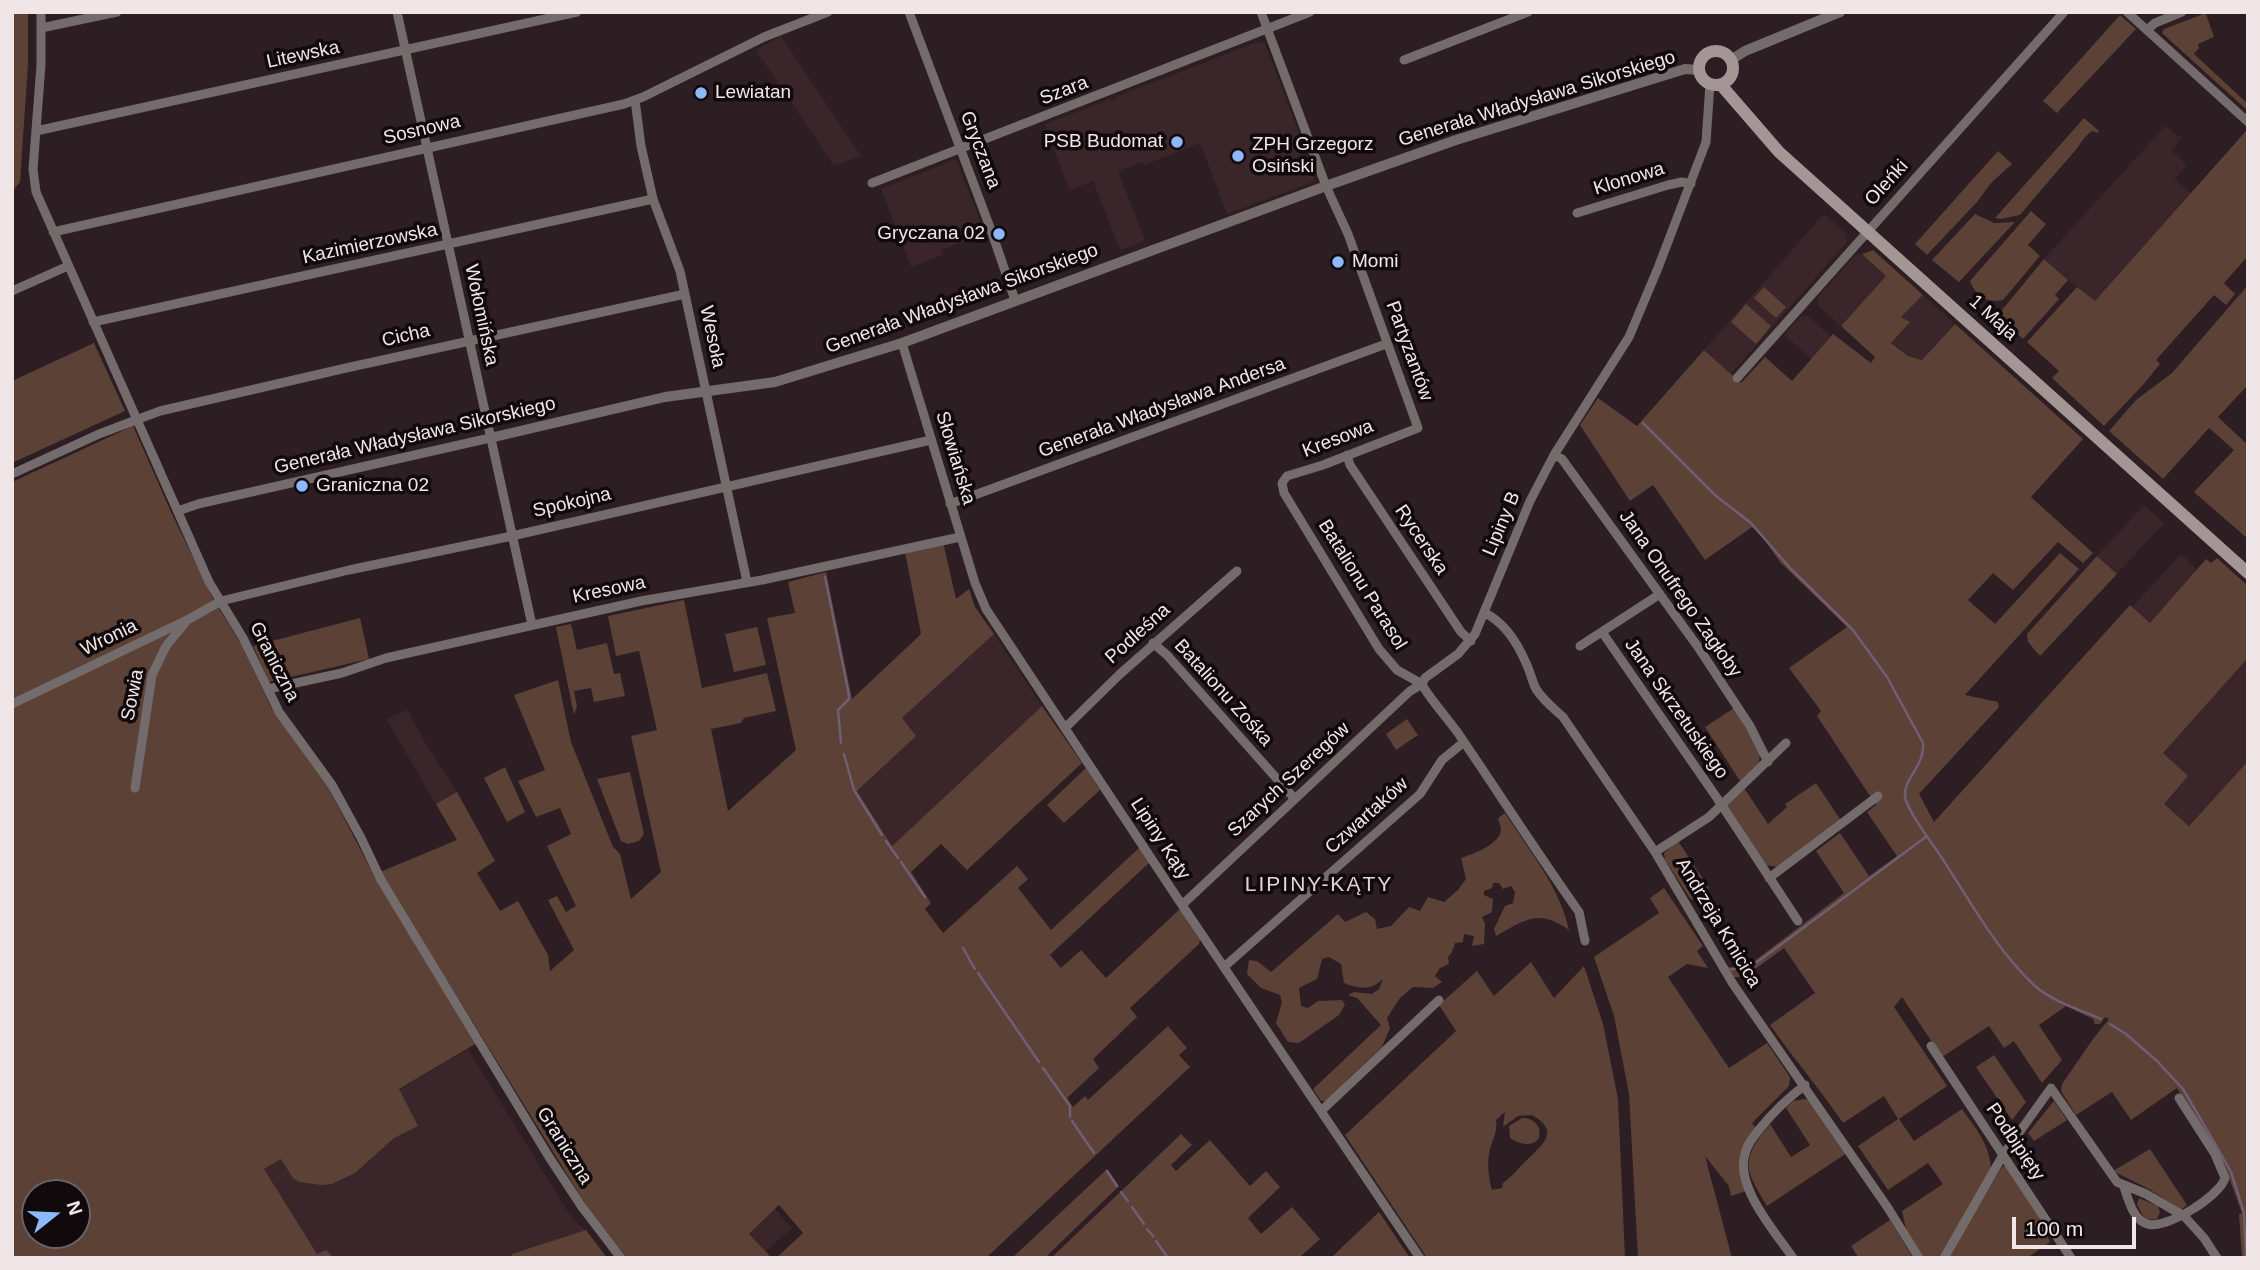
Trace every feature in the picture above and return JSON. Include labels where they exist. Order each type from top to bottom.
[{"type":"main road","points":[[1720,52],[1731,60],[1732,75],[1716,84],[1703,79],[1699,70],[1703,58],[1710,53],[1720,52]]},
{"type":"main road","name":"1 Maja","points":[[1716,84],[1779,152],[2248,573]]},
{"type":"street","name":"Graniczna","points":[[41,12],[41,65],[33,181],[40,203],[205,575],[247,646],[279,712],[331,785],[381,880],[550,1157],[582,1207],[621,1258]]},
{"type":"street","points":[[41,28],[117,12]]},
{"type":"street","name":"Wołomińska","points":[[397,12],[532,625]]},
{"type":"street","name":"Litewska","points":[[36,131],[577,12]]},
{"type":"street","name":"Sosnowa","points":[[53,232],[635,100],[786,27],[828,12]]},
{"type":"street","name":"Gryczana","points":[[909,12],[1016,300]]},
{"type":"street","name":"Partyzantów","points":[[1261,12],[1326,186],[1348,234],[1418,428]]},
{"type":"street","name":"Szara","points":[[872,184],[1310,12]]},
{"type":"street","points":[[1404,60],[1528,12]]},
{"type":"street","points":[[1731,60],[1745,51],[1840,12]]},
{"type":"street","name":"Oleńki","points":[[1737,378],[2064,12]]},
{"type":"street","points":[[2127,12],[2248,122]]},
{"type":"street","points":[[2147,30],[2155,23],[2182,12]]},
{"type":"street","name":"Generała Władysława Sikorskiego","points":[[178,511],[665,397],[775,382],[902,343],[1326,186],[1532,116],[1685,69],[1699,70]]},
{"type":"street","name":"Lipiny B","points":[[1422,684],[1425,678],[1471,641],[1530,501],[1554,455],[1629,337],[1692,184],[1706,142],[1716,84]]},
{"type":"street","name":"Wesoła","points":[[635,100],[641,146],[653,199],[680,271],[747,582]]},
{"type":"street","name":"Klonowa","points":[[1577,213],[1668,185],[1682,182],[1692,184]]},
{"type":"street","name":"Kazimierzowska","points":[[93,322],[653,199]]},
{"type":"street","points":[[12,291],[68,266]]},
{"type":"street","name":"Cicha","points":[[12,474],[136,419],[469,340],[685,294]]},
{"type":"street","name":"Słowiańska","points":[[902,343],[975,583]]},
{"type":"street","name":"Generała Władysława Andersa","points":[[950,504],[1387,344]]},
{"type":"street","name":"Kresowa","points":[[1284,493],[1282,483],[1287,476],[1324,465],[1418,428]]},
{"type":"street","name":"Spokojna","points":[[220,601],[931,440]]},
{"type":"street","name":"Rycerska","points":[[1347,455],[1350,465],[1379,510],[1461,632],[1471,641]]},
{"type":"street","name":"Jana Onufrego Zagłoby","points":[[1554,455],[1562,459],[1660,594],[1737,706],[1768,762]]},
{"type":"street","name":"Batalionu Parasol","points":[[1284,493],[1379,649],[1397,670],[1422,684]]},
{"type":"street","name":"Kresowa","points":[[268,690],[342,673],[387,658],[532,625],[960,537]]},
{"type":"street","name":"Podleśna","points":[[1066,727],[1153,643],[1237,570]]},
{"type":"street","name":"Lipiny Kąty","points":[[975,583],[986,609],[1420,1258]]},
{"type":"street","points":[[1580,646],[1660,594]]},
{"type":"street","name":"Wronia","points":[[12,704],[189,619],[220,601]]},
{"type":"street","name":"Andrzeja Kmicica","points":[[1485,613],[1506,628],[1526,662],[1535,687],[1544,700],[1563,717],[1655,852],[1733,984],[1805,1085],[1919,1258]]},
{"type":"street","name":"Sowia","points":[[135,788],[152,675],[166,646],[189,619]]},
{"type":"street","name":"Jana Skrzetuskiego","points":[[1602,632],[1798,921]]},
{"type":"street","name":"Batalionu Zośka","points":[[1153,643],[1294,798]]},
{"type":"street","points":[[1422,684],[1579,912],[1585,941]]},
{"type":"street","name":"Szarych Szeregów","points":[[1182,905],[1410,691],[1422,684]]},
{"type":"street","name":"Czwartaków","points":[[1224,967],[1420,794],[1442,760],[1464,742]]},
{"type":"street","name":"Jana Skrzetuskiego","points":[[1655,852],[1690,831],[1722,806],[1786,743]]},
{"type":"street","points":[[1769,878],[1878,796]]},
{"type":"street","points":[[1321,1111],[1439,1000]]},
{"type":"street","name":"Podbipięty","points":[[1931,1046],[2071,1258]]},
{"type":"street","points":[[1793,1258],[1751,1194],[1743,1166],[1750,1140],[1780,1103],[1805,1085]]},
{"type":"street","points":[[1944,1258],[2003,1156],[2051,1088],[2110,1174],[2124,1187],[2146,1194],[2184,1216],[2204,1238],[2217,1258]]},
{"type":"street","points":[[2124,1187],[2132,1208],[2142,1222],[2147,1224],[2184,1216],[2218,1191],[2225,1178],[2216,1154],[2179,1098]]},
{"type":"shaded area","points":[[12,12],[28,12],[28,64],[20,182],[14,192],[12,192]]},
{"type":"shaded area","points":[[2206,14],[2214,37],[2198,44],[2199,48],[2194,54],[2248,104],[2248,111],[2162,33],[2164,29]]},
{"type":"shaded area","points":[[2120,15],[2136,29],[2057,113],[2043,101]]},
{"type":"shaded area","points":[[781,36],[861,156],[834,166],[756,50]]},
{"type":"shaded area","points":[[1257,42],[1265,44],[1315,181],[1227,214],[1200,143],[1144,165],[1142,162],[1118,171],[1145,240],[1120,250],[1093,181],[1069,190],[1045,124],[1111,99],[1112,101],[1117,99],[1116,97]]},
{"type":"shaded area","points":[[2084,118],[2098,133],[2092,131],[2086,136],[2020,215],[1995,218]]},
{"type":"shaded area","points":[[2165,126],[2182,138],[2171,150],[2187,165],[2175,179],[2192,194],[2094,302],[2044,259]]},
{"type":"shaded area","points":[[2246,131],[2248,256],[2224,283],[2235,294],[2226,305],[2214,295],[2156,360],[2160,364],[2143,385],[2104,426],[2052,378],[2059,371],[2027,342],[2077,287],[2095,301]]},
{"type":"shaded area","points":[[1998,151],[2012,164],[1991,183],[1977,202],[1927,255],[1915,244]]},
{"type":"shaded area","points":[[956,159],[985,233],[942,250],[943,255],[911,267],[881,189]]},
{"type":"shaded area","points":[[2031,211],[2046,224],[2028,245],[2040,256],[2003,300],[1992,301],[1982,297],[1970,281]]},
{"type":"shaded area","points":[[1824,214],[1847,234],[1847,242],[1731,374],[1704,350]]},
{"type":"shaded area","points":[[1975,214],[1994,223],[2015,222],[1959,282],[1932,260]]},
{"type":"shaded area","points":[[1873,250],[1923,295],[1901,317],[1910,322],[1891,343],[1908,356],[1922,360],[1955,324],[2083,439],[2031,497],[2093,553],[2083,563],[2058,542],[2013,590],[1993,573],[1968,600],[1995,624],[2060,553],[2079,569],[1965,695],[1998,702],[1999,707],[1919,794],[1934,822],[2130,605],[2150,623],[2206,559],[2211,563],[2217,558],[2248,586],[2248,658],[2163,753],[2188,776],[2164,804],[2189,826],[2248,761],[2248,1258],[2242,1258],[2239,1214],[2242,1213],[2224,1164],[2177,1088],[2131,1120],[2112,1092],[2076,1115],[2061,1091],[2062,1084],[2109,1019],[2105,1017],[2100,1024],[2095,1024],[2093,1019],[2066,1006],[2039,1025],[2062,1060],[2042,1083],[2014,1041],[2004,1048],[1989,1026],[1942,1057],[1902,997],[1894,1007],[1947,1086],[1899,1119],[1914,1141],[1962,1109],[1982,1138],[1991,1171],[1941,1258],[1922,1258],[1906,1229],[1902,1211],[1943,1184],[1928,1163],[1888,1190],[1858,1146],[1898,1119],[1884,1096],[1843,1123],[1770,1025],[1815,993],[1784,948],[1744,977],[1734,977],[1728,967],[1745,968],[1844,893],[1816,851],[1840,833],[1869,876],[1897,856],[1867,812],[1876,805],[1817,716],[1821,711],[1789,668],[1847,627],[1780,562],[1752,527],[1705,560],[1653,485],[1630,501],[1580,425],[1598,398],[1637,426],[1704,350],[1741,383],[1765,357],[1792,381],[1833,334],[1871,363],[1875,357],[1841,326],[1886,276],[1862,254]]},
{"type":"shaded area","points":[[1862,254],[1886,276],[1841,326],[1818,306],[1818,297],[1855,255]]},
{"type":"shaded area","points":[[2044,259],[2068,280],[2055,295],[2059,299],[2023,339],[1997,316]]},
{"type":"shaded area","points":[[2248,285],[2248,385],[2218,417],[2248,445],[2248,539],[2194,492],[2234,450],[2209,428],[2163,479],[2109,431],[2136,400],[2172,373]]},
{"type":"shaded area","points":[[1764,287],[1786,307],[1776,318],[1754,298]]},
{"type":"shaded area","points":[[1923,295],[1955,324],[1922,360],[1908,356],[1891,342],[1909,322],[1901,317]]},
{"type":"shaded area","points":[[1746,304],[1771,326],[1756,344],[1731,322]]},
{"type":"shaded area","points":[[1809,316],[1831,337],[1812,359],[1784,335],[1800,317]]},
{"type":"shaded area","points":[[94,343],[125,411],[12,463],[12,381]]},
{"type":"shaded area","points":[[133,426],[212,597],[241,644],[272,709],[328,787],[373,874],[477,1043],[399,1089],[418,1126],[394,1138],[355,1173],[332,1184],[321,1185],[299,1182],[293,1178],[281,1159],[264,1169],[317,1254],[326,1250],[334,1258],[12,1258],[12,482]]},
{"type":"shaded area","points":[[2144,505],[2164,523],[2117,574],[2097,556]]},
{"type":"shaded area","points":[[943,542],[956,599],[969,589],[975,607],[994,634],[902,718],[916,736],[857,791],[892,846],[1042,706],[1082,763],[967,870],[941,844],[911,872],[931,903],[925,909],[943,933],[1017,866],[1028,879],[1018,888],[1051,930],[1139,848],[1149,863],[1050,955],[1061,968],[1081,950],[1106,978],[1180,909],[1200,940],[1199,944],[1130,1008],[1137,1017],[1093,1059],[1099,1068],[1067,1098],[1073,1107],[1085,1096],[1088,1100],[1168,1026],[1187,1048],[1179,1055],[1190,1067],[986,1258],[776,1258],[803,1233],[779,1205],[749,1234],[770,1256],[768,1258],[627,1258],[586,1205],[380,872],[457,840],[436,804],[457,792],[495,861],[477,873],[500,911],[518,901],[548,955],[550,971],[574,950],[548,900],[557,896],[566,912],[576,906],[547,846],[571,834],[560,808],[536,817],[518,781],[545,770],[514,695],[558,680],[571,742],[613,847],[620,854],[631,899],[661,872],[631,736],[657,730],[639,651],[616,656],[608,616],[684,600],[702,688],[767,673],[776,711],[744,718],[741,723],[711,729],[728,811],[796,750],[767,618],[795,613],[788,582],[826,572],[852,699],[921,634],[905,552]]},
{"type":"shaded area","points":[[2181,554],[2197,570],[2150,623],[2132,607]]},
{"type":"shaded area","points":[[2097,556],[2117,574],[2040,656],[2028,642],[2027,634]]},
{"type":"shaded area","points":[[360,618],[369,659],[269,682],[253,646]]},
{"type":"shaded area","points":[[571,624],[577,650],[607,643],[614,674],[620,673],[625,696],[594,702],[591,688],[574,691],[577,706],[574,715],[556,627]]},
{"type":"shaded area","points":[[757,627],[766,665],[734,672],[725,634]]},
{"type":"shaded area","points":[[994,634],[1042,706],[892,846],[857,791],[915,736],[901,719]]},
{"type":"shaded area","points":[[2248,658],[2248,761],[2189,826],[2163,804],[2163,753]]},
{"type":"shaded area","points":[[1734,708],[1760,752],[1759,764],[1742,784],[1705,727]]},
{"type":"shaded area","points":[[408,710],[457,792],[436,804],[386,719]]},
{"type":"shaded area","points":[[1407,719],[1418,735],[1396,750],[1386,734]]},
{"type":"shaded area","points":[[505,767],[525,812],[507,822],[484,778]]},
{"type":"shaded area","points":[[1086,768],[1100,790],[1064,823],[1047,805]]},
{"type":"shaded area","points":[[630,772],[644,834],[639,841],[628,844],[621,841],[597,779]]},
{"type":"shaded area","points":[[1816,783],[1840,819],[1778,867],[1765,865],[1727,805],[1744,788],[1768,824],[1787,807],[1785,804]]},
{"type":"shaded area","points":[[1505,813],[1551,884],[1565,914],[1569,930],[1549,919],[1540,918],[1524,921],[1496,936],[1494,929],[1505,906],[1513,903],[1515,892],[1511,886],[1503,889],[1499,883],[1493,883],[1492,888],[1484,891],[1484,895],[1493,899],[1492,912],[1482,917],[1485,924],[1484,944],[1472,946],[1474,936],[1464,934],[1463,942],[1455,943],[1448,957],[1449,964],[1440,968],[1435,976],[1442,982],[1433,988],[1413,987],[1400,998],[1387,1018],[1390,1028],[1382,1047],[1327,1101],[1321,1101],[1313,1089],[1381,1025],[1357,998],[1348,995],[1354,992],[1372,994],[1379,989],[1383,979],[1369,987],[1350,985],[1344,983],[1341,964],[1329,957],[1322,959],[1317,979],[1299,988],[1301,1006],[1308,1008],[1318,1001],[1342,1000],[1345,1005],[1339,1015],[1299,1043],[1288,1042],[1276,1023],[1282,1002],[1280,995],[1261,988],[1247,974],[1249,960],[1257,961],[1271,972],[1338,914],[1345,922],[1366,912],[1375,919],[1377,929],[1391,926],[1409,907],[1420,911],[1428,897],[1444,902],[1466,879],[1461,858],[1492,844],[1500,834],[1498,818]]},
{"type":"shaded area","points":[[1678,841],[1709,888],[1691,900],[1665,860],[1664,853]]},
{"type":"shaded area","points":[[1664,888],[1703,946],[1697,951],[1708,968],[1687,964],[1668,977],[1729,1068],[1767,1043],[1790,1077],[1789,1086],[1752,1123],[1756,1128],[1747,1140],[1747,1191],[1731,1196],[1729,1186],[1705,1156],[1732,1258],[1638,1258],[1629,1094],[1614,1016],[1594,957],[1659,913],[1650,898]]},
{"type":"shaded area","points":[[1531,962],[1554,998],[1584,966],[1603,1024],[1618,1099],[1625,1258],[1427,1258],[1345,1135],[1456,1031],[1439,1005],[1477,971],[1494,996]],"holes":[[[1505,1112],[1503,1127],[1518,1116],[1532,1115],[1541,1121],[1547,1132],[1544,1142],[1503,1183],[1502,1188],[1492,1190],[1489,1154],[1496,1120]]]},
{"type":"shaded area","points":[[468,1049],[573,1220],[586,1230],[607,1258],[319,1258],[264,1169]]},
{"type":"shaded area","points":[[1994,1055],[2026,1102],[2012,1120],[1976,1067]]},
{"type":"shaded area","points":[[1810,1100],[1847,1153],[1767,1206],[1750,1173],[1750,1156],[1760,1136],[1770,1124],[1791,1157],[1810,1145],[1786,1108],[1793,1101]]},
{"type":"shaded area","points":[[2054,1101],[2067,1120],[2034,1141],[2028,1133]]},
{"type":"shaded area","points":[[1522,1118],[1530,1119],[1538,1126],[1539,1138],[1533,1143],[1521,1143],[1510,1138],[1509,1126]]},
{"type":"shaded area","points":[[1181,1134],[1192,1145],[1171,1165],[1176,1171],[1210,1140],[1250,1186],[1266,1171],[1280,1187],[1248,1218],[1261,1234],[1292,1207],[1320,1239],[1299,1258],[1051,1258]]},
{"type":"shaded area","points":[[2150,1149],[2187,1205],[2181,1210],[2149,1189],[2113,1171]]},
{"type":"shaded area","points":[[2006,1165],[2042,1222],[2050,1242],[2027,1258],[1947,1258],[2002,1167]]},
{"type":"shaded area","points":[[1107,1169],[1119,1186],[1045,1258],[1012,1258]]},
{"type":"shaded area","points":[[2139,1198],[2158,1206],[2160,1213],[2157,1219],[2145,1220],[2137,1204]]},
{"type":"shaded area","points":[[775,1209],[792,1228],[765,1252],[749,1234]]},
{"type":"shaded area","points":[[1379,1212],[1410,1258],[1331,1258],[1336,1253]]},
{"type":"shaded area","points":[[1890,1220],[1913,1258],[1859,1258],[1851,1246]]},
{"type":"shaded area","points":[[586,1230],[607,1258],[512,1258],[512,1254]]},
{"type":"waterway","points":[[1643,423],[1716,496],[1751,523],[1790,568],[1853,630],[1887,677],[1923,743],[1921,759],[1905,790],[1907,803],[1919,825],[2007,956],[2035,986],[2067,1005],[2101,1019]]},
{"type":"waterway","points":[[825,577],[849,695],[849,699],[838,710],[841,743]]},
{"type":"waterway","points":[[844,754],[854,790],[882,835]]},
{"type":"waterway","points":[[1731,969],[1746,969],[1760,960],[1927,836]]},
{"type":"waterway","points":[[886,841],[898,858]]},
{"type":"waterway","points":[[901,862],[925,897]]},
{"type":"waterway","points":[[963,948],[975,969]]},
{"type":"waterway","points":[[978,973],[1039,1062]]},
{"type":"waterway","points":[[2110,1024],[2157,1061],[2183,1089],[2218,1149],[2231,1172],[2244,1213],[2246,1258]]},
{"type":"waterway","points":[[1043,1068],[1070,1106],[1070,1117]]},
{"type":"waterway","points":[[1072,1121],[1094,1153]]},
{"type":"waterway","points":[[1107,1171],[1117,1186]]},
{"type":"waterway","points":[[1121,1192],[1128,1201]]},
{"type":"waterway","points":[[1132,1207],[1144,1224]]},
{"type":"waterway","points":[[1147,1229],[1153,1236]]},
{"type":"waterway","points":[[1156,1241],[1168,1258]]},
{"type":"place","name":"Lewiatan","points":[[701,93]]},
{"type":"place","name":"PSB Budomat","points":[[1177,142]]},
{"type":"place","name":"ZPH Grzegorz Osiński","points":[[1238,156]]},
{"type":"place","name":"Gryczana 02","points":[[999,234]]},
{"type":"place","name":"Momi","points":[[1338,262]]},
{"type":"place","name":"Graniczna 02","points":[[302,486]]},
{"type":"district","name":"LIPINY-KĄTY","points":[[1319,885]]}]
